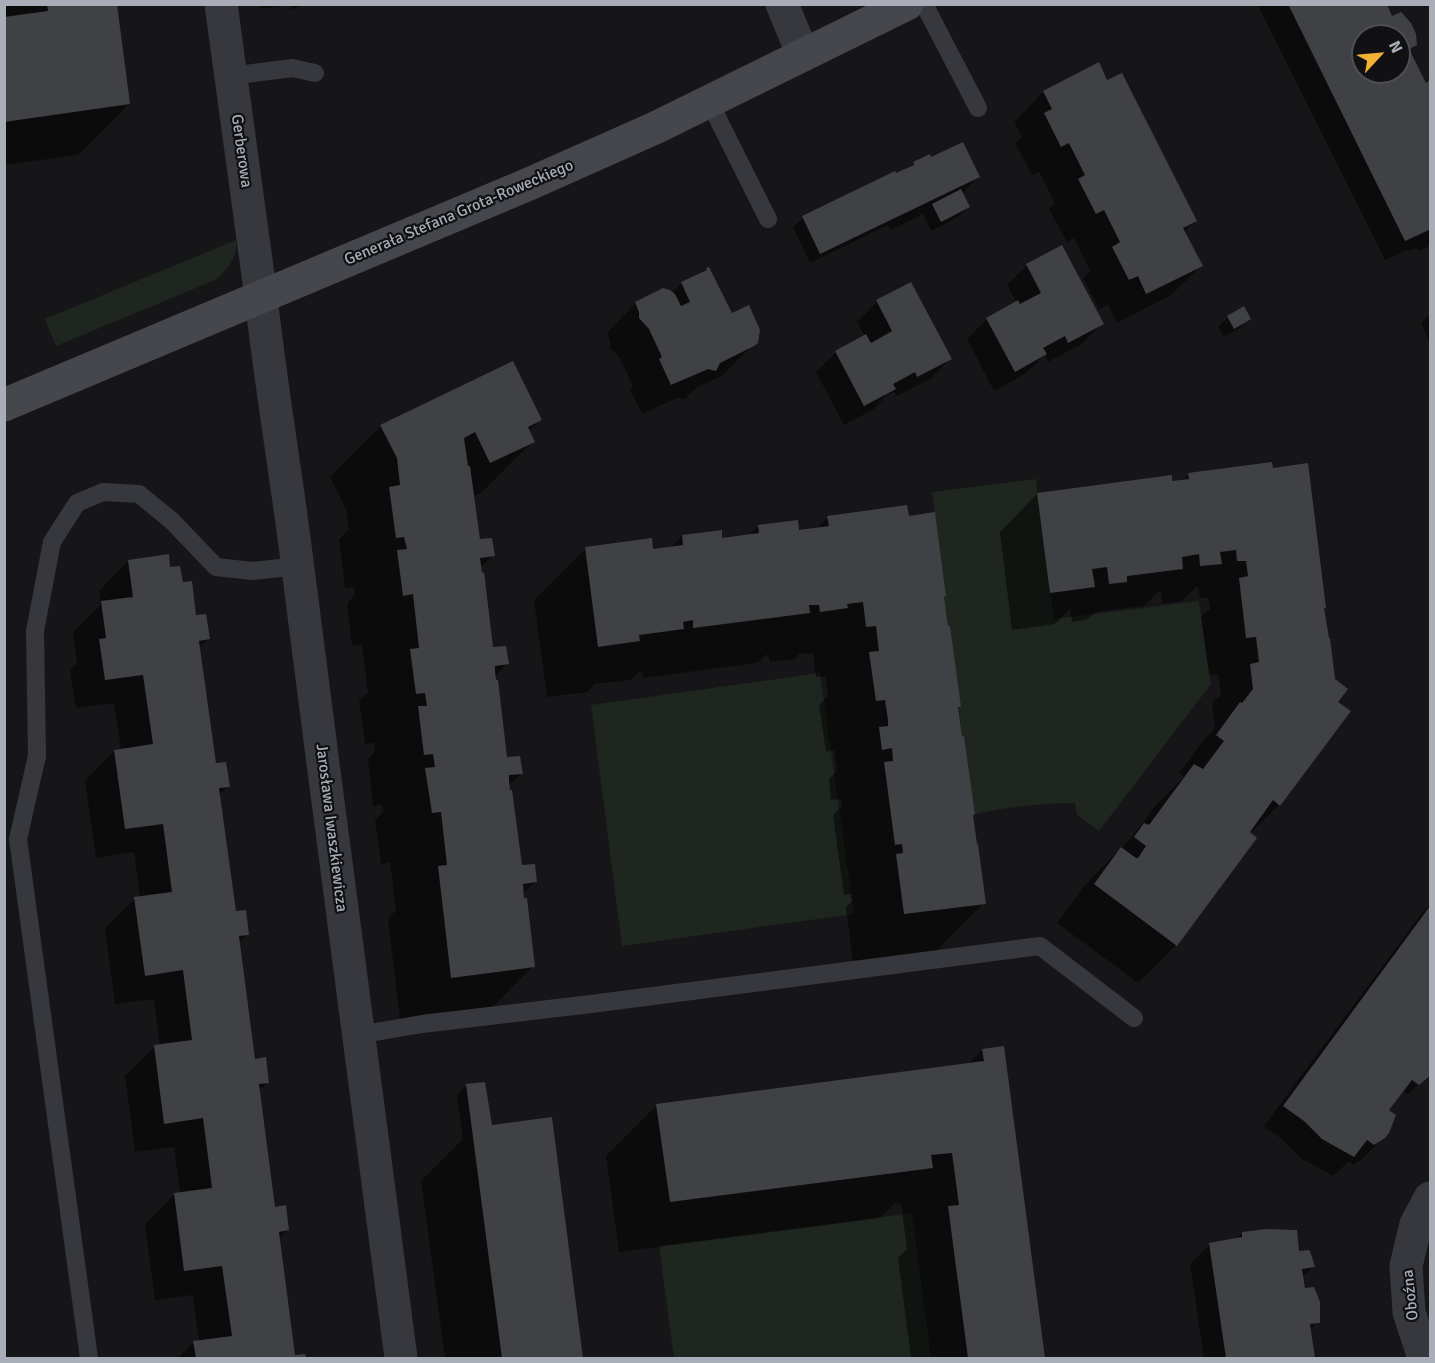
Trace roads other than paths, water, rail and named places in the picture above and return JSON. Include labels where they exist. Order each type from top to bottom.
[{"type":"street","name":"Gerberowa","points":[[221,4],[261,297]]},
{"type":"street","points":[[782,4],[803,55]]},
{"type":"street","name":"Generała Stefana Grota-Roweckiego","points":[[4,405],[529,184],[655,128],[907,4]]},
{"type":"street","name":"Jarosława Iwaszkiewicza","points":[[261,297],[401,1359]]},
{"type":"street","name":"Oboźna","points":[[1424,1359],[1409,1312],[1406,1266],[1416,1224],[1431,1198]]},
{"type":"lane","points":[[924,4],[978,108]]},
{"type":"lane","points":[[230,76],[292,68],[315,73]]},
{"type":"lane","points":[[709,101],[768,219]]},
{"type":"lane","points":[[89,1359],[18,839],[37,756],[35,631],[52,542],[77,503],[103,492],[139,494],[172,521],[216,567],[253,571],[298,566]]},
{"type":"lane","points":[[358,1035],[422,1024],[1040,946],[1134,1018]]}]
